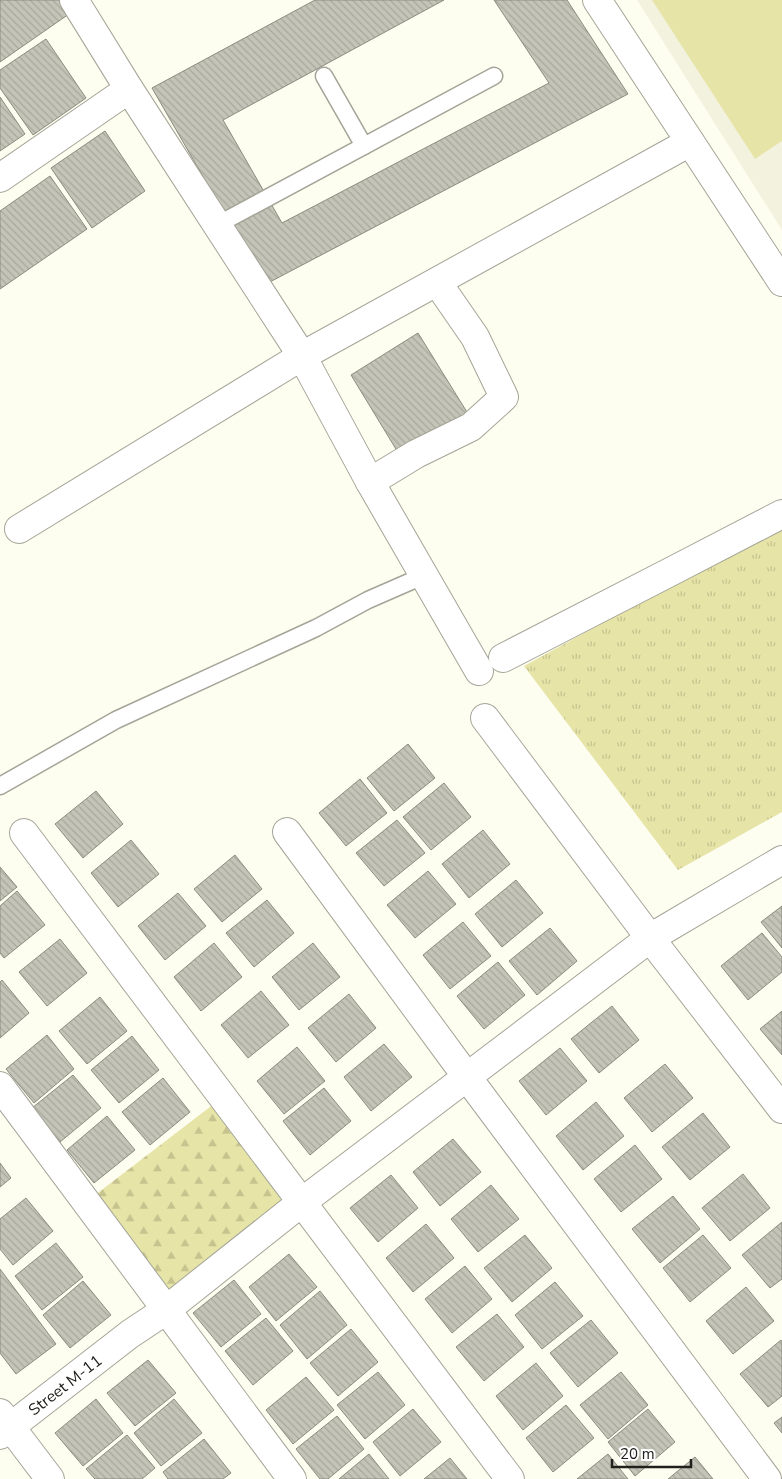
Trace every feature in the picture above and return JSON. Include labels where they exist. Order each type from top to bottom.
[{"type":"street","points":[[74,0],[129,89],[302,356],[370,482],[478,671]]},
{"type":"street","points":[[597,0],[782,282]]},
{"type":"street","points":[[0,178],[129,89]]},
{"type":"street","points":[[19,529],[302,356],[690,142]]},
{"type":"street","points":[[370,482],[416,454],[471,427],[504,397],[475,337],[437,282]]},
{"type":"street","points":[[502,658],[782,514]]},
{"type":"street","points":[[485,718],[782,1110]]},
{"type":"street","points":[[288,832],[467,1077],[767,1479]]},
{"type":"street","points":[[24,833],[510,1479]]},
{"type":"street","name":"Street M-11","points":[[3,1425],[166,1310],[302,1202],[650,938],[782,860]]},
{"type":"street","points":[[0,1086],[292,1479]]},
{"type":"street","points":[[3,1425],[50,1479]]},
{"type":"lane","points":[[324,76],[364,146]]},
{"type":"lane","points":[[217,225],[494,76]]},
{"type":"lane","points":[[0,786],[116,720],[316,628],[368,600],[423,576]]},
{"type":"shaded area","points":[[637,0],[782,0],[782,230]]},
{"type":"green space","points":[[652,0],[782,0],[782,141],[755,159]]},
{"type":"green space","points":[[782,525],[782,812],[678,870],[524,666]]},
{"type":"green space","points":[[223,1097],[302,1202],[166,1310],[86,1202]]},
{"type":"building","points":[[0,0],[59,0],[69,14],[0,62]]},
{"type":"building","points":[[315,0],[444,0],[223,120],[282,223],[549,83],[494,0],[567,0],[628,94],[266,284],[232,227],[239,221],[224,213],[152,88]]},
{"type":"building","points":[[46,39],[86,98],[33,135],[0,88],[0,70]]},
{"type":"building","points":[[0,97],[25,134],[0,151]]},
{"type":"building","points":[[105,131],[145,191],[92,228],[51,168]]},
{"type":"building","points":[[50,176],[87,229],[0,289],[0,211]]},
{"type":"building","points":[[418,333],[470,417],[402,459],[351,375]]},
{"type":"building","points":[[408,744],[435,778],[394,811],[367,778]]},
{"type":"building","points":[[360,779],[387,813],[346,846],[319,813]]},
{"type":"building","points":[[444,783],[471,817],[431,850],[403,817]]},
{"type":"building","points":[[96,791],[123,824],[83,858],[55,824]]},
{"type":"building","points":[[397,820],[425,853],[384,886],[356,853]]},
{"type":"building","points":[[483,830],[510,864],[469,898],[442,864]]},
{"type":"building","points":[[131,840],[159,874],[118,907],[91,873]]},
{"type":"building","points":[[235,855],[262,889],[222,922],[194,889]]},
{"type":"building","points":[[0,867],[17,887],[0,901]]},
{"type":"building","points":[[428,871],[456,904],[415,938],[387,905]]},
{"type":"building","points":[[516,880],[543,913],[502,947],[475,914]]},
{"type":"building","points":[[17,891],[45,925],[4,958],[0,953],[0,906]]},
{"type":"building","points":[[178,893],[206,926],[165,960],[138,926]]},
{"type":"building","points":[[267,900],[294,933],[254,967],[226,933]]},
{"type":"building","points":[[782,906],[782,948],[761,922]]},
{"type":"building","points":[[463,922],[491,956],[450,989],[423,955]]},
{"type":"building","points":[[550,928],[577,961],[537,995],[509,961]]},
{"type":"building","points":[[762,933],[782,957],[782,972],[748,1000],[721,966]]},
{"type":"building","points":[[60,939],[87,973],[47,1006],[19,972]]},
{"type":"building","points":[[214,943],[242,977],[201,1011],[174,977]]},
{"type":"building","points":[[313,943],[340,977],[299,1010],[272,977]]},
{"type":"building","points":[[498,962],[525,995],[484,1029],[457,996]]},
{"type":"building","points":[[2,980],[29,1013],[0,1038],[0,982]]},
{"type":"building","points":[[261,991],[289,1025],[248,1058],[221,1025]]},
{"type":"building","points":[[349,994],[376,1028],[336,1062],[308,1028]]},
{"type":"building","points":[[100,997],[127,1031],[87,1064],[59,1031]]},
{"type":"building","points":[[612,1006],[639,1040],[599,1073],[571,1039]]},
{"type":"building","points":[[782,1011],[782,1055],[760,1029]]},
{"type":"building","points":[[47,1035],[74,1069],[34,1103],[6,1069]]},
{"type":"building","points":[[132,1036],[159,1070],[119,1103],[91,1070]]},
{"type":"building","points":[[384,1044],[412,1077],[371,1111],[344,1077]]},
{"type":"building","points":[[297,1047],[325,1081],[284,1114],[257,1081]]},
{"type":"building","points":[[560,1048],[587,1081],[546,1115],[519,1081]]},
{"type":"building","points":[[665,1064],[693,1098],[652,1132],[624,1098]]},
{"type":"building","points":[[73,1075],[101,1108],[60,1142],[32,1108]]},
{"type":"building","points":[[163,1078],[190,1112],[150,1145],[122,1112]]},
{"type":"building","points":[[324,1088],[351,1121],[310,1155],[283,1121]]},
{"type":"building","points":[[596,1102],[624,1136],[583,1170],[556,1136]]},
{"type":"building","points":[[703,1113],[730,1147],[690,1180],[662,1147]]},
{"type":"building","points":[[107,1116],[135,1150],[94,1183],[67,1150]]},
{"type":"building","points":[[453,1139],[481,1172],[440,1206],[413,1172]]},
{"type":"building","points":[[635,1145],[662,1179],[621,1212],[594,1179]]},
{"type":"building","points":[[0,1163],[11,1178],[0,1187]]},
{"type":"building","points":[[743,1174],[770,1208],[730,1241],[702,1208]]},
{"type":"building","points":[[391,1175],[418,1208],[378,1242],[350,1208]]},
{"type":"building","points":[[491,1185],[519,1219],[478,1252],[451,1219]]},
{"type":"building","points":[[673,1196],[700,1229],[660,1263],[632,1229]]},
{"type":"building","points":[[26,1198],[53,1231],[13,1265],[0,1249],[0,1219]]},
{"type":"building","points":[[782,1222],[782,1279],[770,1288],[742,1255]]},
{"type":"building","points":[[426,1224],[454,1258],[413,1292],[386,1258]]},
{"type":"building","points":[[525,1235],[552,1268],[512,1302],[484,1268]]},
{"type":"building","points":[[703,1235],[731,1268],[690,1302],[663,1268]]},
{"type":"building","points":[[56,1243],[83,1277],[42,1310],[15,1276]]},
{"type":"building","points":[[289,1254],[317,1287],[276,1321],[249,1287]]},
{"type":"building","points":[[465,1266],[492,1299],[452,1333],[425,1299]]},
{"type":"building","points":[[0,1269],[56,1344],[16,1374],[0,1353]]},
{"type":"building","points":[[234,1280],[261,1314],[221,1347],[193,1313]]},
{"type":"building","points":[[83,1281],[111,1315],[70,1348],[43,1315]]},
{"type":"building","points":[[555,1282],[583,1316],[542,1349],[515,1315]]},
{"type":"building","points":[[746,1287],[774,1321],[733,1354],[706,1321]]},
{"type":"building","points":[[320,1291],[347,1325],[307,1359],[280,1325]]},
{"type":"building","points":[[497,1314],[524,1347],[484,1381],[456,1347]]},
{"type":"building","points":[[266,1318],[293,1351],[253,1385],[225,1351]]},
{"type":"building","points":[[591,1320],[618,1353],[578,1387],[550,1353]]},
{"type":"building","points":[[351,1329],[378,1362],[338,1396],[310,1363]]},
{"type":"building","points":[[781,1340],[782,1396],[768,1407],[740,1374]]},
{"type":"building","points":[[148,1360],[176,1393],[135,1426],[107,1393]]},
{"type":"building","points":[[536,1363],[563,1396],[523,1430],[496,1396]]},
{"type":"building","points":[[378,1372],[405,1405],[365,1439],[337,1405]]},
{"type":"building","points":[[621,1372],[648,1405],[608,1439],[580,1405]]},
{"type":"building","points":[[306,1377],[334,1410],[293,1444],[266,1410]]},
{"type":"building","points":[[96,1399],[123,1433],[83,1466],[55,1433]]},
{"type":"building","points":[[174,1399],[202,1433],[161,1466],[134,1433]]},
{"type":"building","points":[[566,1405],[594,1438],[553,1472],[526,1438]]},
{"type":"building","points":[[413,1409],[441,1442],[400,1476],[373,1442]]},
{"type":"building","points":[[648,1409],[675,1442],[635,1476],[608,1442]]},
{"type":"building","points":[[337,1416],[364,1449],[328,1479],[320,1479],[296,1449]]},
{"type":"building","points":[[782,1417],[782,1433],[774,1423]]},
{"type":"building","points":[[127,1435],[155,1468],[142,1479],[95,1479],[86,1469]]},
{"type":"building","points":[[204,1439],[231,1473],[223,1479],[168,1479],[163,1472]]},
{"type":"building","points":[[369,1454],[389,1479],[339,1479]]},
{"type":"building","points":[[608,1454],[628,1479],[577,1479]]},
{"type":"building","points":[[695,1457],[713,1479],[668,1479]]},
{"type":"building","points":[[450,1458],[467,1479],[424,1479]]}]
